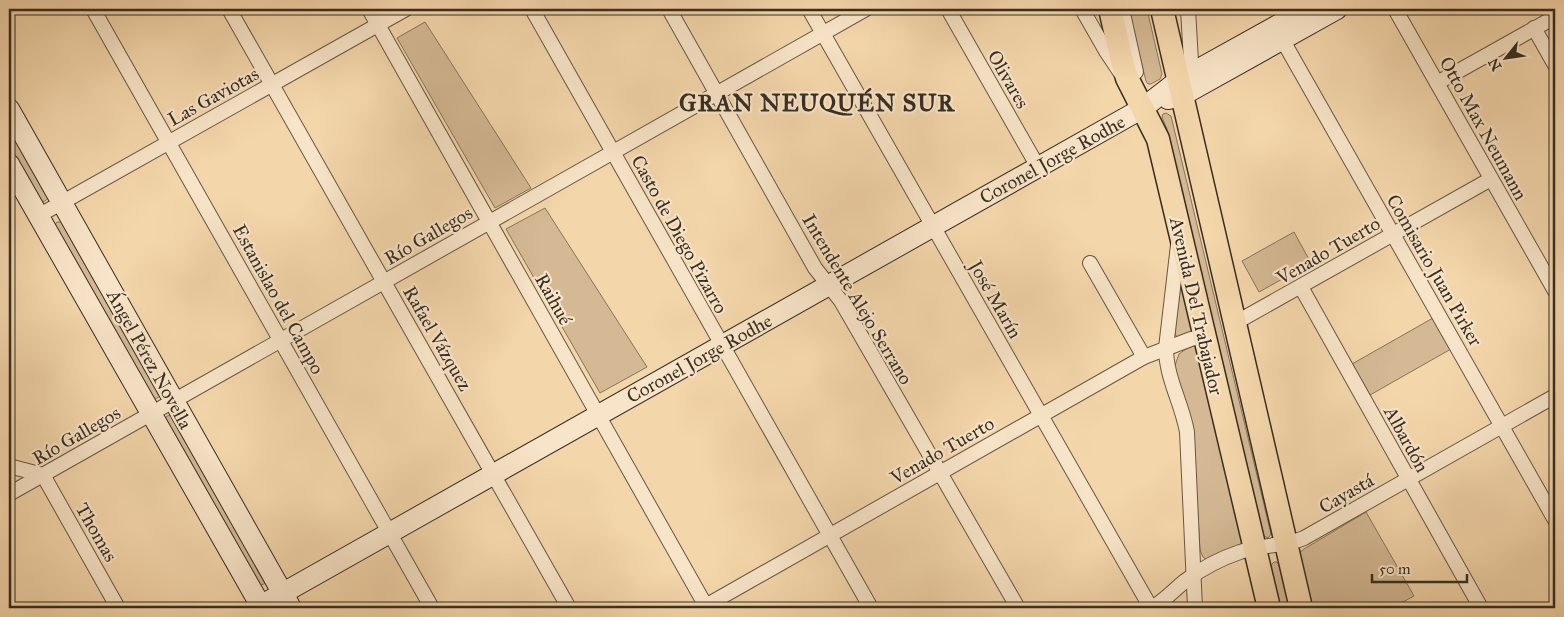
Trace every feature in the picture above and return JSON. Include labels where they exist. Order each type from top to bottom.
[{"type":"main road","name":"Avenida Del Trabajador","points":[[1110,9],[1122,62],[1132,88],[1158,139],[1269,608]]},
{"type":"main road","name":"Avenida Del Trabajador","points":[[1162,9],[1187,84],[1195,147],[1301,608]]},
{"type":"main road","name":"Coronel Jorge Rodhe","points":[[1187,84],[1307,9]]},
{"type":"main road","name":"Coronel Jorge Rodhe","points":[[259,607],[287,601],[390,533],[828,285],[1187,84],[1282,39],[1337,9]]},
{"type":"main road","name":"Ángel Pérez Novella","points":[[9,109],[287,601]]},
{"type":"main road","name":"Ángel Pérez Novella","points":[[9,164],[16,185],[38,216],[259,607]]},
{"type":"street","name":"Estanislao del Campo","points":[[93,9],[432,608]]},
{"type":"street","name":"Rafael Vázquez","points":[[229,9],[569,608]]},
{"type":"street","name":"Raihué","points":[[369,9],[705,608]]},
{"type":"street","name":"Las Gaviotas","points":[[38,216],[406,9]]},
{"type":"street","name":"Casto de Diego Pizarro","points":[[532,9],[871,608]]},
{"type":"street","name":"Intendente Alejo Serrano","points":[[669,9],[815,268],[841,301],[1018,608]]},
{"type":"street","name":"José Marín","points":[[809,9],[1152,608]]},
{"type":"street","name":"Río Gallegos","points":[[9,494],[866,9]]},
{"type":"street","name":"Olivares","points":[[948,9],[1038,167]]},
{"type":"street","points":[[1082,9],[1113,62],[1132,88]]},
{"type":"street","points":[[1117,9],[1132,76],[1135,78],[1137,76],[1122,9]]},
{"type":"street","points":[[1187,84],[1188,9]]},
{"type":"street","name":"Otto Max Neumann","points":[[1396,9],[1555,291]]},
{"type":"street","points":[[1437,83],[1555,17]]},
{"type":"street","points":[[1534,28],[1555,65]]},
{"type":"street","name":"Comisario Juan Pirker","points":[[1282,39],[1555,520]]},
{"type":"street","points":[[1177,107],[1180,109],[1200,197],[1195,198],[1175,110],[1177,107]]},
{"type":"street","name":"Venado Tuerto","points":[[1235,323],[1491,178]]},
{"type":"street","points":[[1180,230],[1166,362],[1182,410],[1186,432],[1195,608]]},
{"type":"street","points":[[1090,263],[1144,357]]},
{"type":"street","name":"Albardón","points":[[1301,287],[1480,608]]},
{"type":"street","name":"Venado Tuerto","points":[[705,608],[1144,357],[1204,336]]},
{"type":"street","name":"Cayastá","points":[[1152,608],[1165,600],[1194,575],[1228,557],[1255,548],[1286,544],[1304,538],[1555,396]]},
{"type":"street","points":[[9,466],[43,475]]},
{"type":"street","name":"Thomas","points":[[43,475],[118,608]]},
{"type":"shaded area","points":[[1128,9],[1147,9],[1162,74],[1160,79],[1151,84],[1148,84],[1146,81]]},
{"type":"shaded area","points":[[425,22],[531,188],[495,208],[397,38]]},
{"type":"shaded area","points":[[1166,113],[1171,116],[1271,534],[1268,538],[1264,536],[1167,129],[1162,117]]},
{"type":"shaded area","points":[[9,121],[49,196],[44,201],[34,199],[9,153]]},
{"type":"shaded area","points":[[545,208],[647,367],[600,393],[506,229]]},
{"type":"shaded area","points":[[57,222],[62,222],[160,396],[154,400],[54,226]]},
{"type":"shaded area","points":[[1294,232],[1311,263],[1259,292],[1242,261]]},
{"type":"shaded area","points":[[1183,267],[1194,332],[1178,337],[1175,335],[1175,331]]},
{"type":"shaded area","points":[[1433,318],[1451,349],[1370,395],[1352,364]]},
{"type":"shaded area","points":[[1196,345],[1243,543],[1207,560],[1203,557],[1200,550],[1193,431],[1174,368],[1179,354]]},
{"type":"shaded area","points":[[173,415],[266,583],[259,586],[164,420],[167,416]]},
{"type":"shaded area","points":[[1366,512],[1414,596],[1392,608],[1307,608],[1298,554]]},
{"type":"shaded area","points":[[1274,562],[1277,562],[1279,565],[1289,608],[1281,608],[1271,567]]},
{"type":"district","name":"GRAN NEUQUÉN SUR","points":[[817,103]]}]
